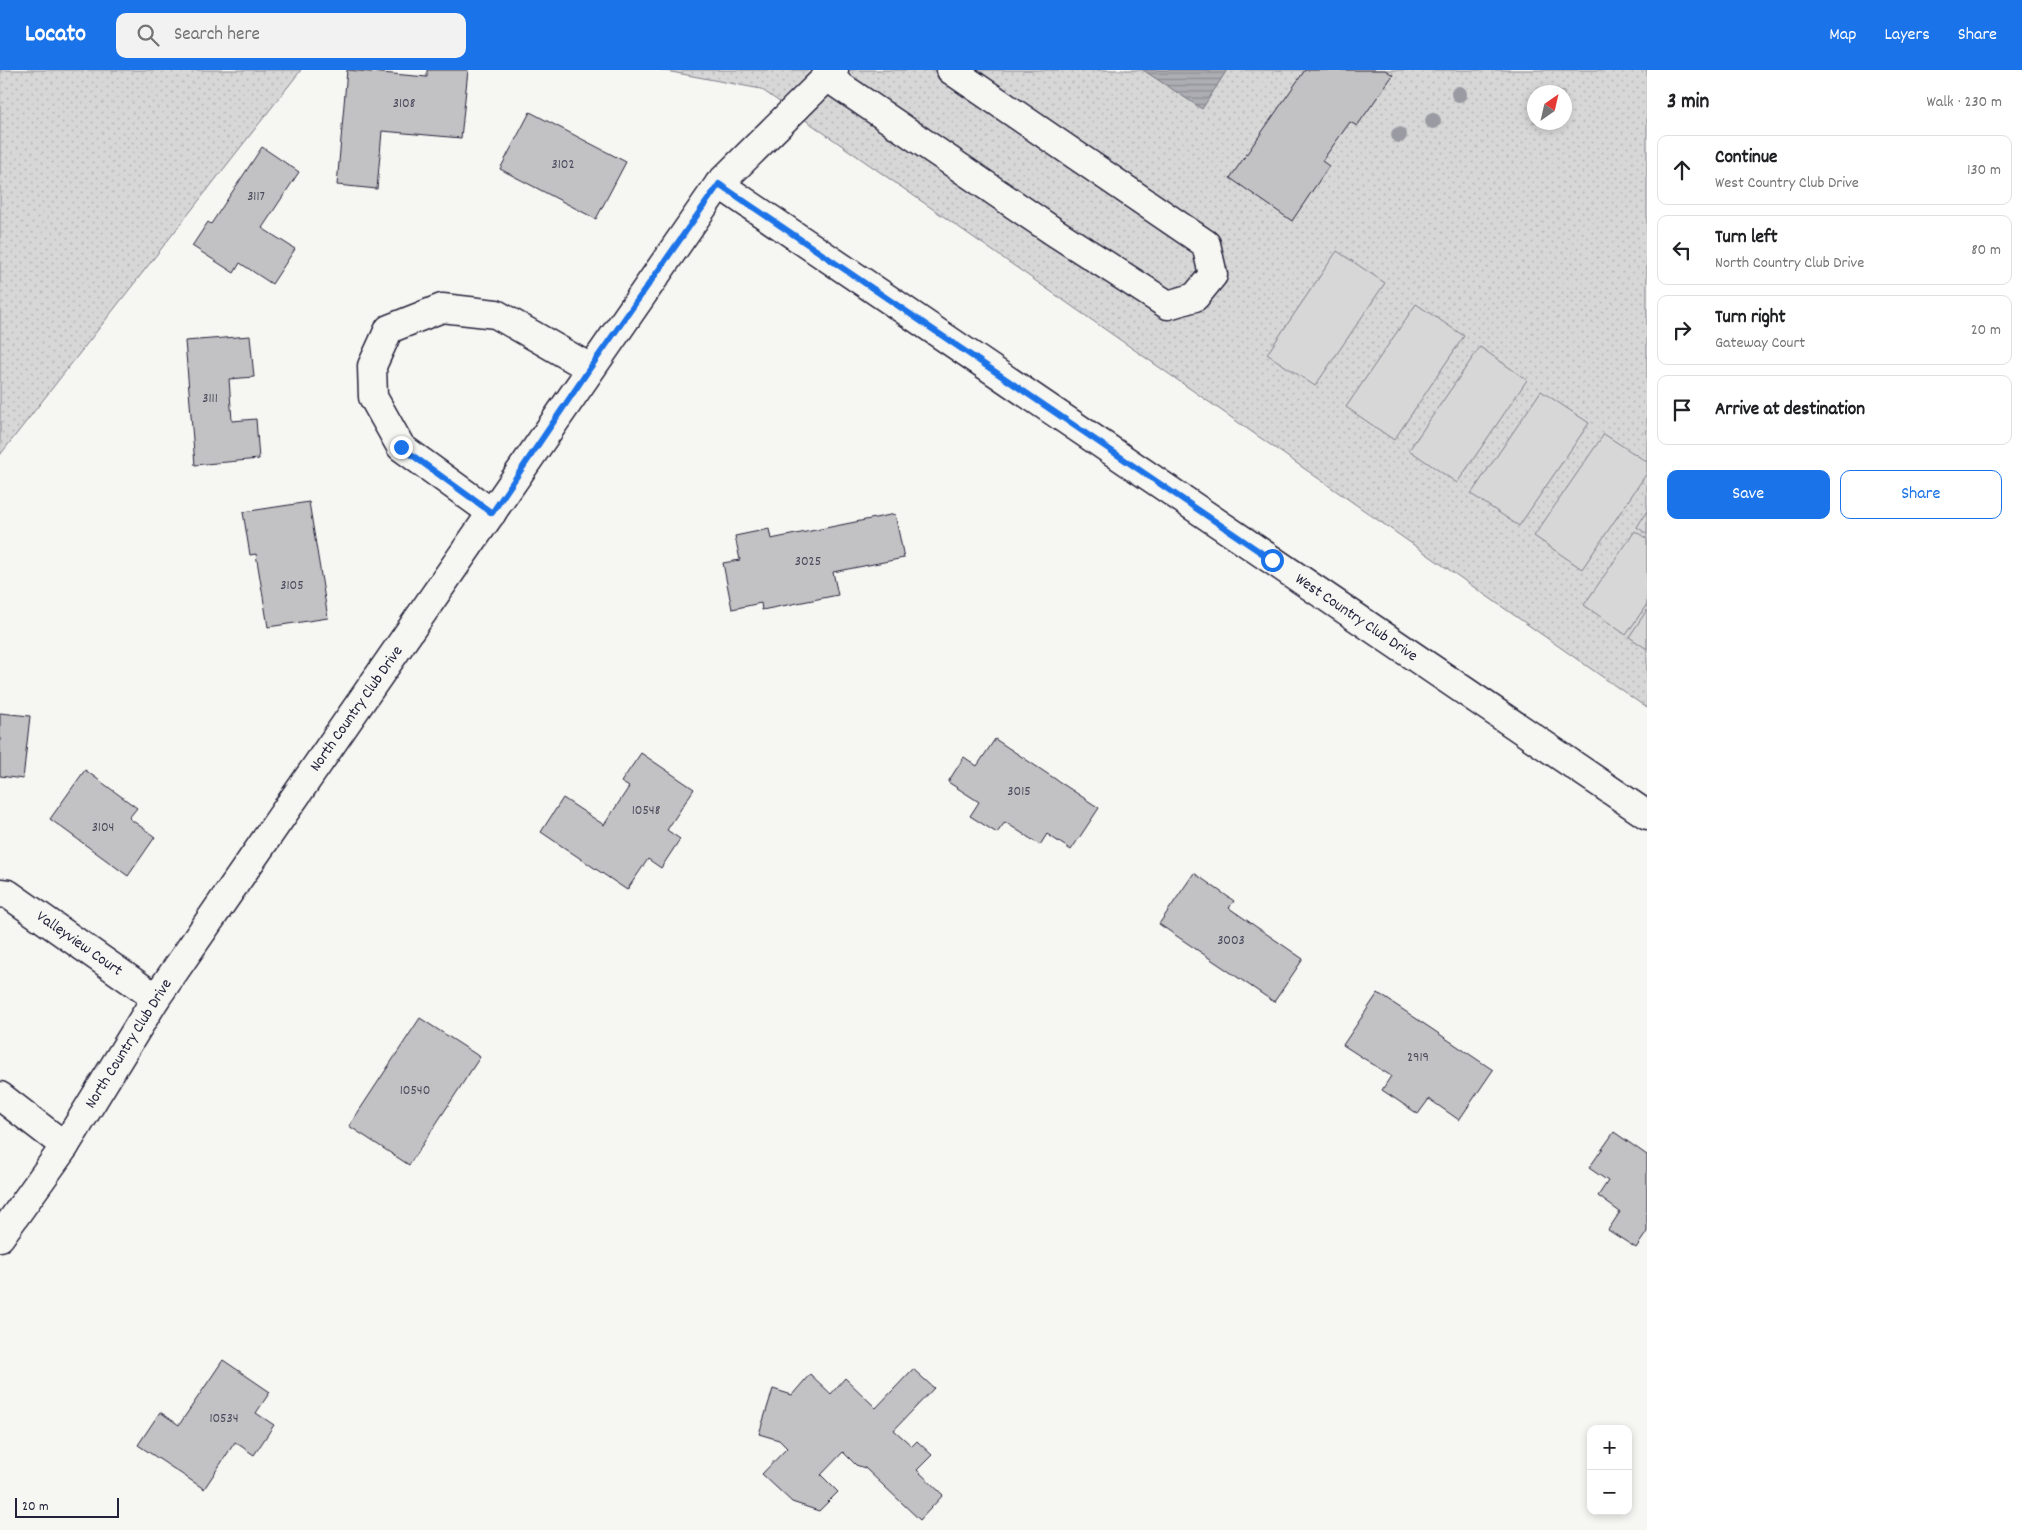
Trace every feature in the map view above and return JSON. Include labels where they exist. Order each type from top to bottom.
[{"type":"street","points":[[830,74],[1053,231],[1168,305],[1195,297],[1213,275],[1206,244],[951,70]]},
{"type":"street","name":"North Country Club Drive","points":[[0,1238],[65,1146],[156,998],[719,184],[830,74]]},
{"type":"street","name":"West Country Club Drive","points":[[719,184],[1647,815]]},
{"type":"street","points":[[492,513],[401,447],[373,397],[372,366],[389,329],[442,308],[496,314],[590,368]]},
{"type":"street","name":"Valleyview Court","points":[[0,893],[8,894],[156,998]]},
{"type":"street","points":[[0,1096],[65,1146]]},
{"type":"shaded area","points":[[0,70],[301,70],[0,455]]},
{"type":"shaded area","points":[[661,70],[1647,70],[1647,708],[761,89]]},
{"type":"shaded area","points":[[1143,70],[1227,70],[1202,109]]},
{"type":"shaded area","points":[[1337,251],[1385,283],[1315,386],[1267,354]]},
{"type":"shaded area","points":[[1416,304],[1464,336],[1394,440],[1346,407]]},
{"type":"shaded area","points":[[1480,347],[1527,380],[1457,483],[1409,450]]},
{"type":"shaded area","points":[[1541,391],[1589,423],[1519,526],[1471,494]]},
{"type":"shaded area","points":[[1604,434],[1647,462],[1647,473],[1582,569],[1534,536]]},
{"type":"shaded area","points":[[1647,511],[1647,534],[1637,527]]},
{"type":"shaded area","points":[[1635,531],[1647,539],[1647,604],[1626,635],[1584,605]]},
{"type":"shaded area","points":[[1647,610],[1647,649],[1629,637]]},
{"type":"building","points":[[347,70],[427,77],[427,70],[468,70],[461,138],[382,131],[377,189],[337,185]]},
{"type":"building","points":[[1305,70],[1385,70],[1393,75],[1357,126],[1350,122],[1322,161],[1329,166],[1292,221],[1230,178]]},
{"type":"building","points":[[530,112],[626,162],[596,219],[500,169]]},
{"type":"building","points":[[262,147],[299,172],[262,228],[295,249],[272,284],[240,263],[234,273],[192,246],[208,222],[211,224]]},
{"type":"building","points":[[250,336],[254,377],[229,379],[232,421],[256,419],[259,459],[195,465],[185,341]]},
{"type":"building","points":[[309,502],[328,618],[268,627],[256,554],[250,555],[243,512]]},
{"type":"building","points":[[895,514],[904,558],[833,572],[838,595],[762,610],[761,603],[732,609],[723,563],[740,560],[735,536],[769,529],[771,539]]},
{"type":"building","points":[[0,713],[30,716],[23,779],[0,776]]},
{"type":"building","points":[[995,739],[1099,808],[1071,850],[1047,834],[1040,845],[1005,822],[997,833],[970,816],[979,802],[948,782],[964,757],[977,766]]},
{"type":"building","points":[[641,753],[694,789],[667,830],[680,839],[661,868],[648,859],[627,890],[541,832],[563,798],[604,825],[629,787],[621,782]]},
{"type":"building","points":[[85,770],[137,808],[129,818],[155,837],[128,876],[50,819]]},
{"type":"building","points":[[1194,873],[1234,901],[1229,908],[1303,959],[1274,1002],[1159,924]]},
{"type":"building","points":[[1378,993],[1493,1070],[1459,1120],[1429,1099],[1418,1114],[1382,1090],[1391,1076],[1343,1045]]},
{"type":"building","points":[[420,1018],[480,1057],[409,1165],[349,1126]]},
{"type":"building","points":[[1614,1132],[1647,1155],[1647,1232],[1636,1248],[1608,1230],[1620,1212],[1598,1196],[1608,1181],[1589,1168]]},
{"type":"building","points":[[223,1360],[270,1392],[256,1413],[274,1425],[254,1455],[235,1442],[204,1489],[138,1445],[160,1412],[179,1425]]},
{"type":"building","points":[[913,1369],[934,1388],[894,1430],[912,1446],[917,1441],[932,1455],[917,1470],[943,1495],[920,1520],[865,1468],[856,1465],[843,1452],[821,1475],[838,1492],[819,1511],[792,1502],[762,1474],[787,1448],[779,1440],[759,1434],[773,1389],[792,1395],[810,1374],[831,1394],[845,1378],[876,1408]]},
{"type":"route","points":[[401,447],[492,513],[590,368],[719,184],[1272,560]]}]
